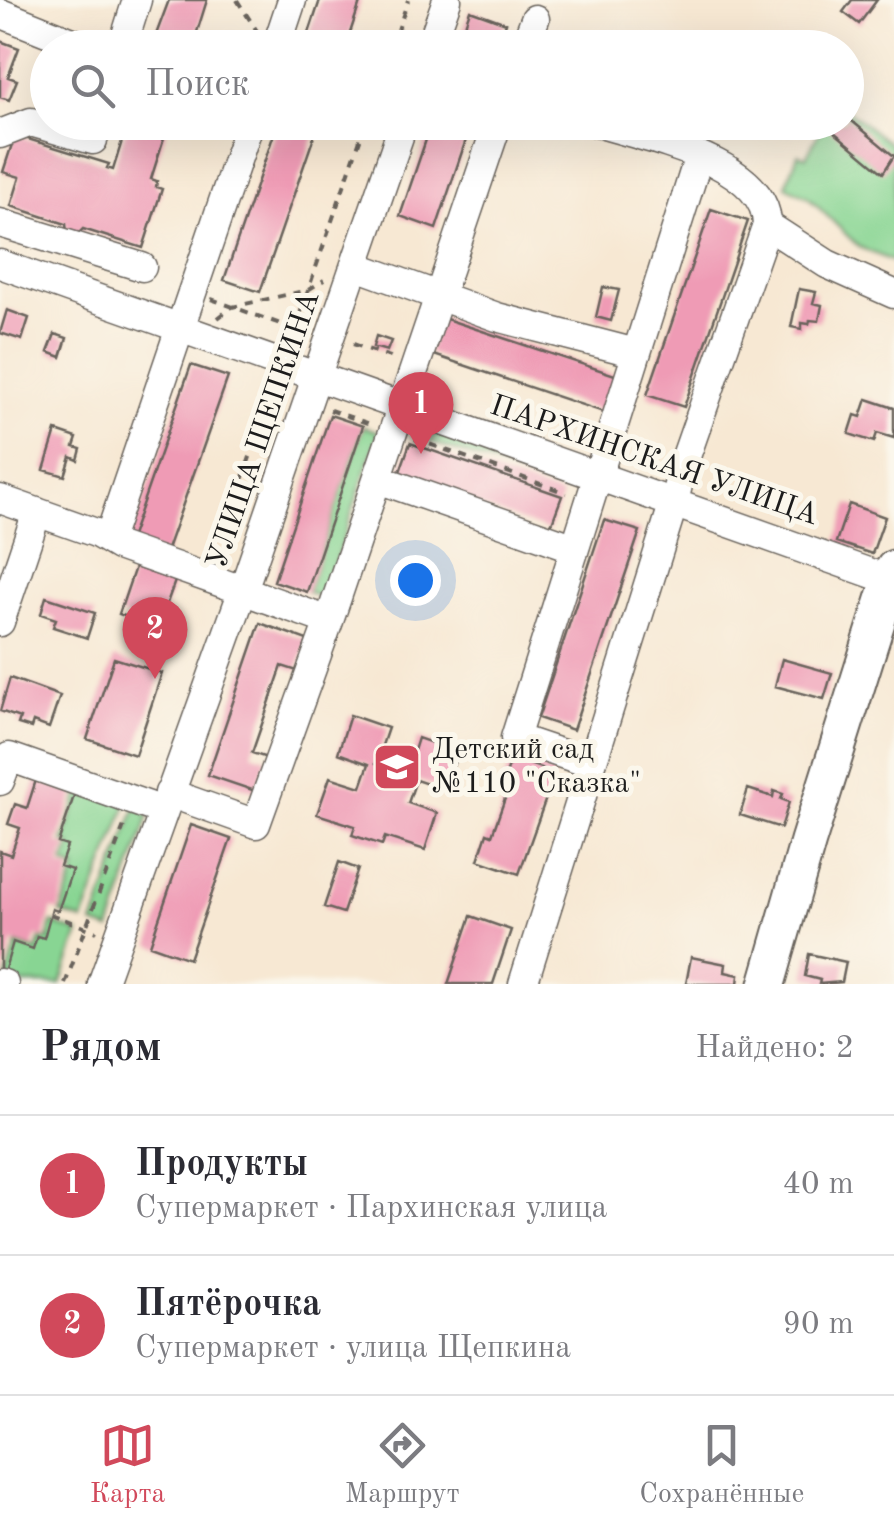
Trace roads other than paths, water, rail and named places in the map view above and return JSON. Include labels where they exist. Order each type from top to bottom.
[{"type":"main road","points":[[767,984],[892,574]]},
{"type":"street","points":[[128,30],[137,0]]},
{"type":"street","points":[[273,30],[292,0]]},
{"type":"street","points":[[436,30],[447,0]]},
{"type":"street","points":[[0,13],[42,30]]},
{"type":"street","points":[[530,30],[534,18]]},
{"type":"street","points":[[0,134],[30,122]]},
{"type":"street","points":[[102,536],[188,331],[245,140]]},
{"type":"street","name":"УЛИЦА ЩЕПКИНА","points":[[102,984],[398,140]]},
{"type":"street","points":[[0,781],[9,757],[133,800],[166,802],[256,824],[330,620],[492,140]]},
{"type":"street","points":[[523,984],[682,468],[768,225],[760,196],[735,173],[650,140]]},
{"type":"street","points":[[592,764],[515,738],[699,156]]},
{"type":"street","points":[[0,222],[142,268]]},
{"type":"street","points":[[768,225],[827,264],[894,294]]},
{"type":"street","points":[[50,282],[62,242]]},
{"type":"street","name":"ПАРХИНСКАЯ УЛИЦА","points":[[0,264],[188,331],[313,390],[593,488],[674,502],[892,574]]},
{"type":"street","points":[[356,266],[524,325],[636,354]]},
{"type":"street","points":[[378,479],[574,548]]},
{"type":"street","points":[[0,499],[330,620]]},
{"type":"street","points":[[0,622],[37,512]]},
{"type":"place","name":"Продукты","points":[[421,454]]},
{"type":"place","name":"Пятёрочка","points":[[155,679]]},
{"type":"place","name":"Детский сад №110 \"Сказка\"","points":[[397,767]]}]
